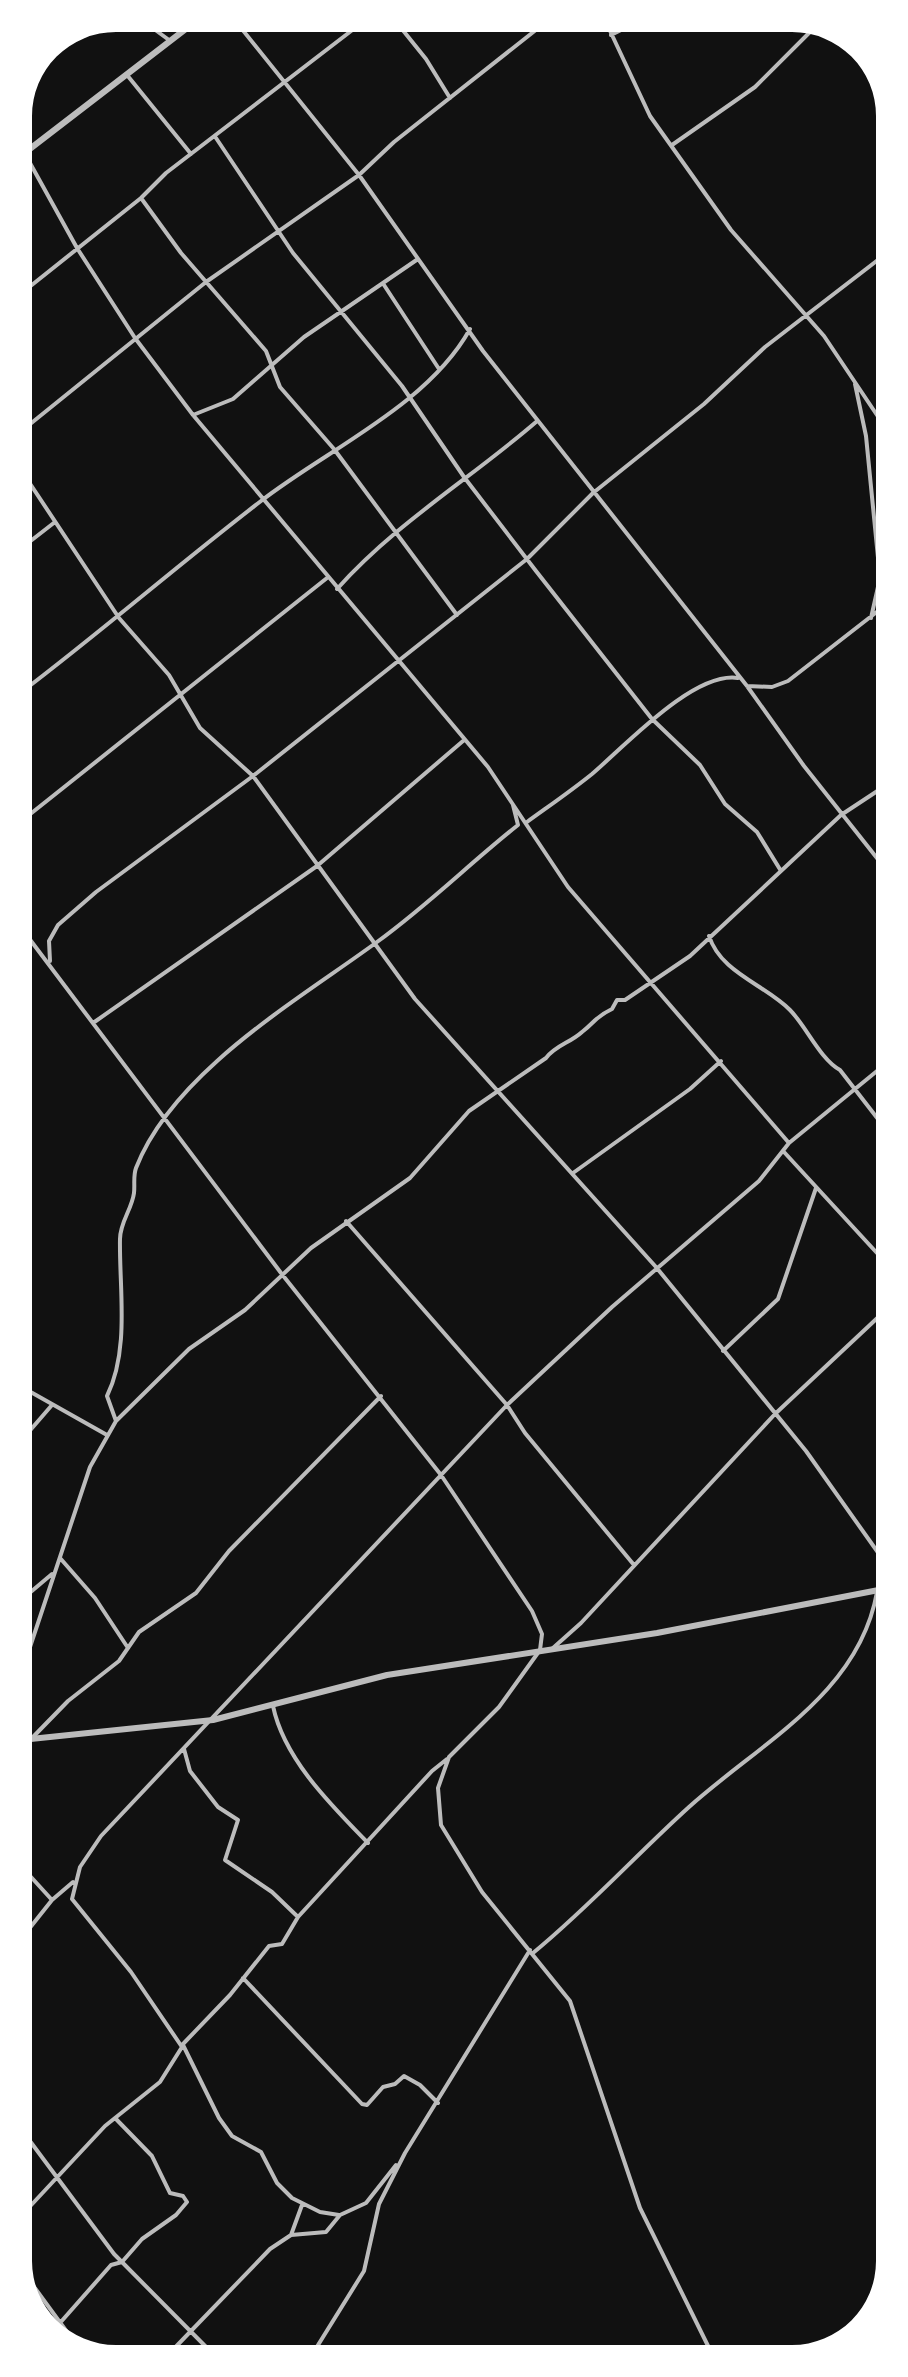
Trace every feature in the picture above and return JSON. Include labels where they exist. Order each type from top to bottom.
[{"type":"street","points":[[158,32],[169,40]]},
{"type":"street","points":[[32,147],[180,32]]},
{"type":"street","points":[[245,32],[359,175],[537,422],[741,678],[841,815],[876,857]]},
{"type":"street","points":[[32,285],[191,154],[216,138],[350,32]]},
{"type":"street","points":[[404,32],[426,59],[450,98]]},
{"type":"street","points":[[32,422],[206,282],[281,233],[359,175],[394,142],[533,32]]},
{"type":"street","points":[[610,32],[633,84],[671,146],[731,230],[807,315],[876,414]]},
{"type":"street","points":[[611,35],[617,32]]},
{"type":"street","points":[[671,146],[767,78],[808,34]]},
{"type":"street","points":[[125,73],[191,154]]},
{"type":"street","points":[[216,138],[281,233],[408,396],[464,477],[527,559],[652,719],[700,765],[725,804],[757,832],[781,871]]},
{"type":"street","points":[[32,166],[77,248],[135,338],[193,415],[464,740],[527,822],[568,887],[789,1143]]},
{"type":"street","points":[[141,198],[206,282],[266,351],[280,387],[334,449],[457,615]]},
{"type":"street","points":[[193,415],[233,399],[271,363],[418,259]]},
{"type":"street","points":[[51,963],[49,941],[58,925],[164,838],[253,776],[527,559],[593,493],[876,262]]},
{"type":"street","points":[[384,285],[439,369]]},
{"type":"street","points":[[32,684],[119,618],[262,500],[394,410],[439,369],[470,329]]},
{"type":"street","points":[[854,381],[866,436],[876,537]]},
{"type":"street","points":[[337,589],[370,552],[537,422]]},
{"type":"street","points":[[32,487],[119,618],[152,653],[200,728],[253,776],[415,999],[656,1267],[775,1414],[876,1550]]},
{"type":"street","points":[[32,540],[55,522]]},
{"type":"street","points":[[32,813],[327,578]]},
{"type":"street","points":[[871,618],[876,596]]},
{"type":"street","points":[[747,686],[772,687],[788,681],[876,614]]},
{"type":"street","points":[[527,822],[585,779],[652,719],[716,678],[741,678]]},
{"type":"street","points":[[93,1023],[317,866],[464,740]]},
{"type":"street","points":[[32,1641],[90,1467],[116,1421],[189,1349],[245,1310],[281,1273],[346,1221],[410,1178],[469,1111],[546,1058],[553,1048],[584,1031],[594,1017],[612,1009],[617,1000],[625,1000],[674,968],[841,815],[876,792]]},
{"type":"street","points":[[116,1421],[107,1396],[117,1353],[122,1306],[120,1234],[133,1199],[137,1167],[165,1119],[215,1064],[332,971],[374,944],[446,889],[518,825],[512,801]]},
{"type":"street","points":[[709,936],[732,968],[792,1011],[804,1026],[805,1034],[826,1054],[876,1118]]},
{"type":"street","points":[[32,940],[281,1273],[441,1475],[532,1611],[542,1634],[540,1650],[499,1707],[432,1771],[298,1917],[282,1944],[269,1946],[182,2045],[160,2082],[115,2118],[32,2205]]},
{"type":"street","points":[[573,1173],[690,1089],[721,1061]]},
{"type":"street","points":[[340,2215],[302,2205],[282,2189],[261,2152],[229,2133],[182,2045],[131,1972],[72,1899],[80,1867],[101,1836],[507,1405],[656,1267],[759,1181],[789,1143],[876,1073]]},
{"type":"street","points":[[784,1152],[876,1252]]},
{"type":"street","points":[[723,1351],[778,1299],[816,1188]]},
{"type":"street","points":[[346,1221],[507,1405],[634,1565]]},
{"type":"street","points":[[553,1648],[575,1630],[775,1414],[876,1319]]},
{"type":"street","points":[[32,1393],[107,1435]]},
{"type":"street","points":[[32,1738],[128,1648],[139,1632],[196,1593],[229,1551],[381,1396]]},
{"type":"street","points":[[32,1428],[53,1404]]},
{"type":"street","points":[[60,1558],[95,1598],[128,1648]]},
{"type":"street","points":[[32,1591],[55,1572]]},
{"type":"street","points":[[32,1738],[213,1720],[387,1675],[657,1633],[876,1592]]},
{"type":"street","points":[[176,2345],[270,2249],[291,2235],[321,2234],[340,2215],[366,2203],[405,2153],[438,2103],[532,1951],[690,1806],[802,1715],[860,1648],[872,1623],[876,1598]]},
{"type":"street","points":[[273,1703],[286,1743],[338,1811],[368,1843]]},
{"type":"street","points":[[184,1749],[190,1771],[218,1807],[238,1820],[225,1860],[272,1892],[298,1917]]},
{"type":"street","points":[[449,1757],[438,1788],[441,1825],[482,1892],[570,2001],[640,2208],[708,2345]]},
{"type":"street","points":[[32,1878],[52,1900]]},
{"type":"street","points":[[32,1925],[52,1900],[75,1880]]},
{"type":"street","points":[[243,1978],[362,2104],[367,2105],[383,2087],[395,2084],[404,2076],[420,2085],[438,2103]]},
{"type":"street","points":[[61,2323],[111,2265],[122,2262],[142,2239],[176,2215],[187,2202],[183,2196],[170,2193],[147,2149],[115,2118]]},
{"type":"street","points":[[32,2144],[122,2262],[202,2345]]},
{"type":"street","points":[[318,2345],[364,2271],[379,2204],[405,2153]]},
{"type":"street","points":[[291,2235],[302,2205]]},
{"type":"street","points":[[38,2291],[63,2326]]}]
